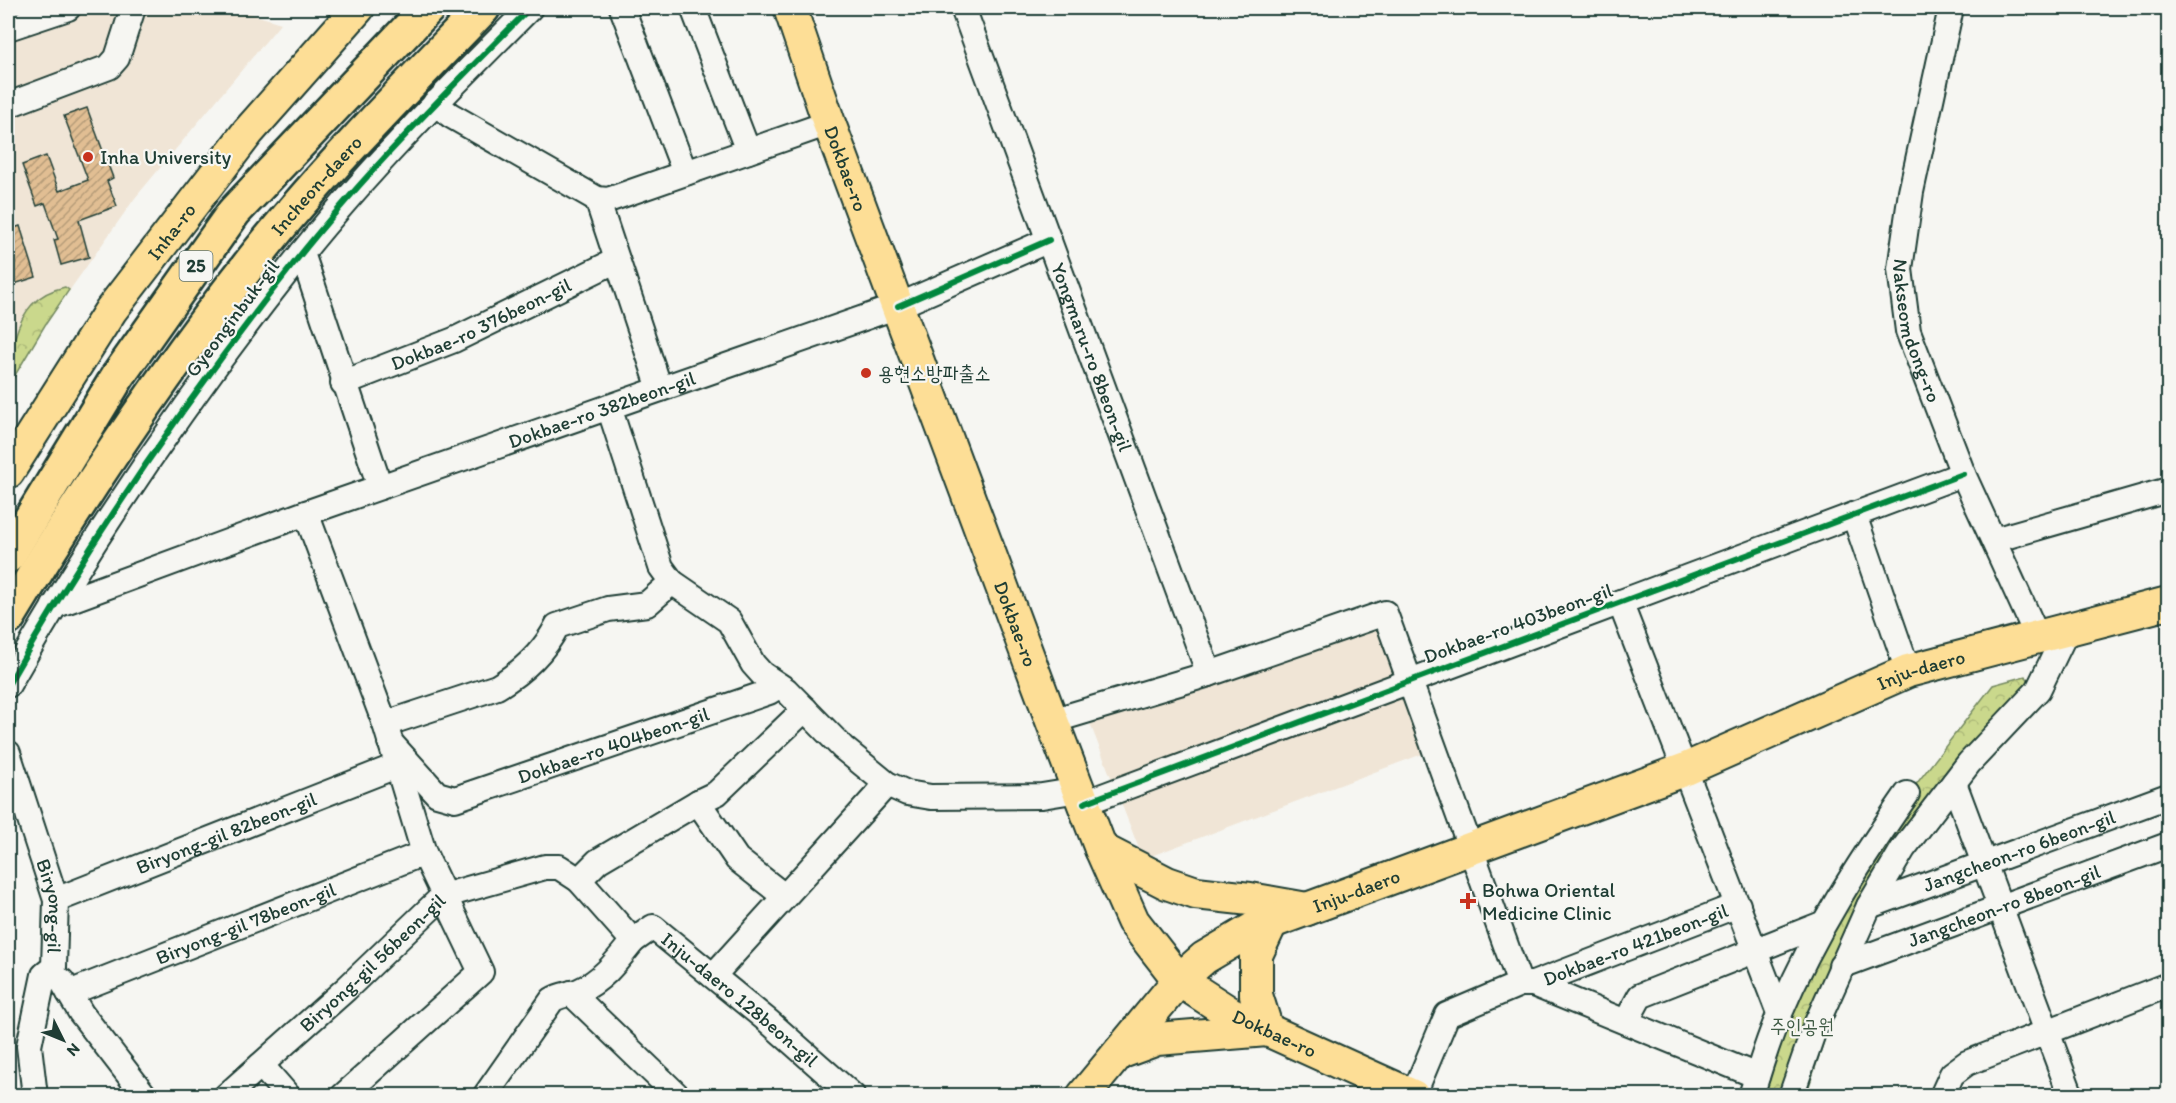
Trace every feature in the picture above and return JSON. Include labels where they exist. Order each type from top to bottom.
[{"type":"highway","name":"25","points":[[8,556],[118,376],[234,212],[428,8]]},
{"type":"highway","name":"Incheon-daero","points":[[8,618],[66,522],[154,392],[268,241],[403,91],[483,8]]},
{"type":"main road","name":"Inha-ro","points":[[8,472],[111,310],[248,132],[358,8]]},
{"type":"main road","name":"Dokbae-ro","points":[[790,8],[829,123],[1052,720],[1101,849],[1134,921],[1179,980],[1230,1013],[1413,1095]]},
{"type":"main road","name":"Inju-daero","points":[[1083,1095],[1179,980],[1204,958],[1253,929],[1686,769],[1908,671],[2168,603]]},
{"type":"main road","points":[[1101,849],[1167,883],[1196,893],[1308,909]]},
{"type":"main road","points":[[1118,1053],[1157,1039],[1267,1030],[1256,995],[1256,955],[1271,923]]},
{"type":"street","points":[[19,19],[63,8]]},
{"type":"street","points":[[8,105],[109,67],[117,58],[133,8]]},
{"type":"street","name":"Gyeonginbuk-gil","points":[[8,685],[54,606],[143,465],[302,253],[435,103],[530,8]]},
{"type":"street","points":[[622,8],[685,173]]},
{"type":"street","points":[[693,8],[748,151]]},
{"type":"street","name":"Yongmaru-ro 8beon-gil","points":[[963,8],[1209,674]]},
{"type":"street","name":"Nakseomdong-ro","points":[[1952,8],[1911,192],[1900,269],[1908,331],[1964,474],[2037,636]]},
{"type":"street","points":[[435,103],[450,115],[597,199],[608,200],[829,123]]},
{"type":"street","points":[[597,199],[660,389]]},
{"type":"street","name":"Dokbae-ro 382beon-gil","points":[[54,606],[306,513],[898,306],[1049,240]]},
{"type":"street","name":"Gyeonginbuk-gil","points":[[302,253],[343,382],[380,487]]},
{"type":"street","name":"Dokbae-ro 376beon-gil","points":[[343,382],[454,340],[617,260]]},
{"type":"street","points":[[609,407],[661,567],[672,582],[729,621],[753,664],[805,709],[843,748],[887,784],[907,793],[931,796],[1082,796]]},
{"type":"street","name":"Dokbae-ro 403beon-gil","points":[[1082,796],[1412,680],[1964,474]]},
{"type":"street","points":[[1994,540],[2169,490]]},
{"type":"street","points":[[306,513],[387,733],[424,853],[443,896]]},
{"type":"street","points":[[1854,515],[1908,671]]},
{"type":"street","points":[[387,733],[511,679],[548,645],[557,626],[608,609],[647,604],[672,582]]},
{"type":"street","points":[[1620,602],[1779,1014]]},
{"type":"street","points":[[1052,720],[1209,674],[1385,613],[1412,680],[1470,849],[1527,984]]},
{"type":"street","points":[[1791,1095],[1841,966],[1869,906],[1903,849],[1969,763],[2038,690],[2068,628]]},
{"type":"street","name":"Dokbae-ro 404beon-gil","points":[[387,733],[437,794],[448,798],[478,791],[769,692],[779,686]]},
{"type":"street","points":[[579,880],[598,861],[698,802],[717,794],[805,709]]},
{"type":"street","name":"Biryong-gil","points":[[8,753],[56,900],[54,967],[44,975],[29,1046],[35,1095]]},
{"type":"street","name":"Biryong-gil 82beon-gil","points":[[56,900],[396,766]]},
{"type":"street","points":[[1954,783],[2071,1095]]},
{"type":"street","points":[[713,976],[887,784]]},
{"type":"street","points":[[1822,924],[1640,996],[1626,1022],[1754,1086],[1779,1014],[1822,924],[1864,855],[1907,794]]},
{"type":"street","name":"Jangcheon-ro 6beon-gil","points":[[1869,906],[2169,796]]},
{"type":"street","points":[[698,802],[737,859],[784,896]]},
{"type":"street","name":"Jangcheon-ro 8beon-gil","points":[[1841,966],[2169,845]]},
{"type":"street","name":"Biryong-gil 78beon-gil","points":[[69,993],[424,853]]},
{"type":"street","name":"Inju-daero 128beon-gil","points":[[443,896],[545,867],[559,867],[579,880],[633,941],[653,927],[852,1095]]},
{"type":"street","name":"Biryong-gil 56beon-gil","points":[[226,1095],[346,989],[443,896],[480,972],[343,1095]]},
{"type":"street","name":"Dokbae-ro 421beon-gil","points":[[1413,1095],[1447,1015],[1738,905]]},
{"type":"street","points":[[485,1095],[552,1000],[599,980],[633,941]]},
{"type":"street","points":[[54,967],[81,1013],[145,1095]]},
{"type":"street","name":"Dokbae-ro 421beon-gil","points":[[1527,984],[1626,1022]]},
{"type":"street","points":[[1942,1095],[1952,1074],[1967,1063],[2169,985]]},
{"type":"street","points":[[571,993],[678,1095]]},
{"type":"street","points":[[261,1065],[288,1095]]},
{"type":"shaded area","name":"Inha University","points":[[8,8],[233,8],[281,23],[135,198],[45,325],[8,387]]},
{"type":"shaded area","points":[[1384,624],[1433,750],[1143,859],[1089,721]]},
{"type":"green space","points":[[65,287],[69,290],[8,387],[8,341],[15,337],[22,319],[32,304],[46,294]]},
{"type":"green space","name":"주인공원","points":[[2025,676],[2031,682],[1869,906],[1806,1095],[1755,1096],[1779,1013],[1890,818],[1993,685]]},
{"type":"building","points":[[87,108],[113,178],[107,181],[117,206],[79,220],[89,257],[61,265],[54,240],[58,239],[45,203],[37,206],[22,165],[46,156],[59,191],[88,180],[64,116]]},
{"type":"building","points":[[20,226],[36,277],[8,286],[8,230]]},
{"type":"cycle path","points":[[8,685],[72,577],[141,471],[251,318],[346,200],[437,102],[530,8]]},
{"type":"cycle path","points":[[898,306],[1049,240]]},
{"type":"cycle path","points":[[1084,803],[1963,474]]},
{"type":"place","name":"Inha University","points":[[88,157]]},
{"type":"place","name":"용현소방파출소","points":[[866,373]]},
{"type":"place","name":"Bohwa Oriental Medicine Clinic","points":[[1468,901]]}]
